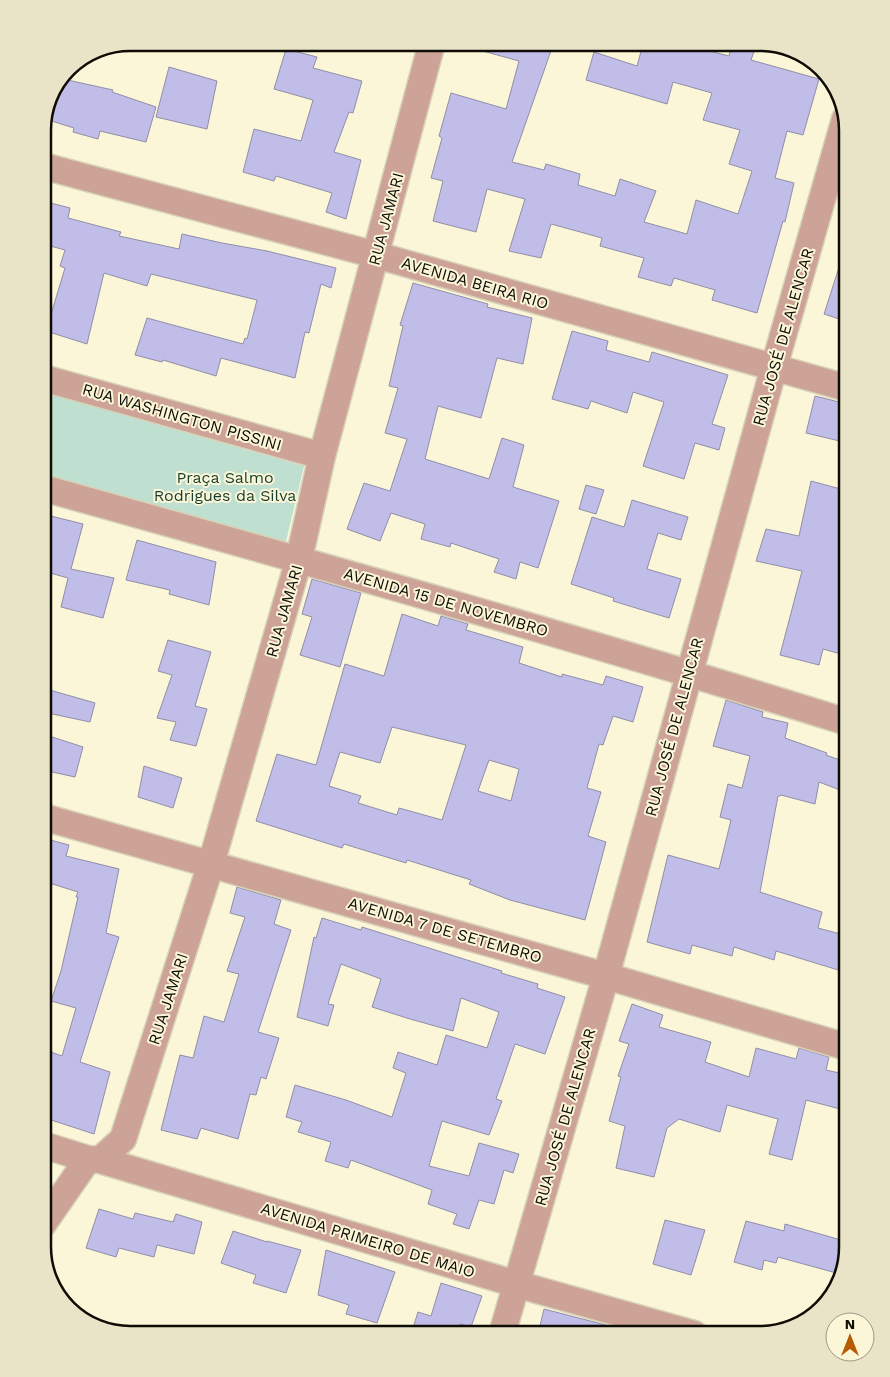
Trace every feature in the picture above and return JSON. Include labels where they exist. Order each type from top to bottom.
[{"type":"street","name":"RUA JAMARI","points":[[51,1213],[94,1160],[123,1139],[211,864],[299,559],[322,456],[431,51]]},
{"type":"street","name":"RUA JOSÉ DE ALENCAR","points":[[504,1326],[606,976],[774,367],[839,140]]},
{"type":"street","name":"AVENIDA BEIRA RIO","points":[[51,168],[376,255],[839,385]]},
{"type":"street","name":"RUA WASHINGTON PISSINI","points":[[51,380],[322,456]]},
{"type":"street","name":"AVENIDA 15 DE NOVEMBRO","points":[[51,490],[299,559],[689,673],[839,719]]},
{"type":"street","name":"AVENIDA 7 DE SETEMBRO","points":[[51,819],[606,976],[839,1044]]},
{"type":"street","name":"AVENIDA PRIMEIRO DE MAIO","points":[[51,1148],[666,1326]]},
{"type":"green space","name":"Praça Salmo Rodrigues da Silva","points":[[51,394],[304,466],[285,546],[51,479]]},
{"type":"building","points":[[285,51],[294,51],[317,57],[313,68],[362,81],[353,113],[349,112],[334,152],[361,160],[346,219],[326,212],[332,193],[276,176],[274,181],[243,172],[254,129],[301,141],[313,100],[274,89]]},
{"type":"building","points":[[483,51],[551,51],[512,162],[544,170],[546,164],[580,174],[578,185],[615,196],[620,179],[656,191],[644,222],[687,234],[696,200],[738,214],[752,171],[729,164],[740,130],[703,120],[712,93],[673,82],[667,104],[586,80],[594,52],[637,66],[641,51],[709,51],[729,56],[730,51],[754,51],[751,60],[819,79],[803,135],[787,131],[775,178],[794,183],[785,222],[783,221],[757,313],[712,300],[715,290],[674,278],[671,286],[638,277],[644,258],[600,246],[602,238],[551,224],[541,258],[509,251],[525,199],[487,189],[476,232],[433,221],[443,181],[431,178],[442,138],[439,136],[451,93],[506,109],[519,61]]},
{"type":"building","points":[[169,67],[217,81],[207,129],[156,117]]},
{"type":"building","points":[[69,80],[113,90],[112,92],[156,107],[146,142],[100,131],[98,139],[73,132],[74,128],[52,121],[57,100]]},
{"type":"building","points":[[51,203],[70,208],[68,218],[121,232],[119,236],[179,249],[182,234],[267,251],[336,268],[331,288],[321,284],[309,333],[305,332],[295,378],[221,358],[216,376],[163,360],[162,362],[135,355],[147,318],[243,344],[245,338],[247,339],[257,300],[151,274],[147,286],[104,273],[87,344],[51,333],[51,314],[65,268],[60,266],[65,250],[51,246]]},
{"type":"building","points":[[839,268],[839,319],[824,314]]},
{"type":"building","points":[[413,283],[488,304],[487,307],[532,318],[523,364],[497,358],[481,418],[438,406],[425,459],[489,479],[502,438],[524,445],[513,487],[559,501],[538,568],[520,562],[516,579],[494,572],[499,559],[451,543],[450,547],[421,539],[425,524],[391,513],[380,541],[347,529],[364,483],[390,491],[407,439],[385,433],[398,388],[389,386],[403,326],[400,325]]},
{"type":"building","points":[[572,331],[608,341],[606,350],[649,362],[652,352],[728,375],[712,424],[725,428],[719,450],[695,443],[684,479],[643,466],[664,402],[633,392],[627,413],[591,401],[588,409],[552,399]]},
{"type":"building","points":[[815,396],[839,402],[839,441],[806,433]]},
{"type":"building","points":[[811,481],[839,489],[839,653],[823,649],[819,665],[780,655],[802,571],[756,561],[766,529],[799,536]]},
{"type":"building","points":[[586,485],[604,490],[596,514],[579,509]]},
{"type":"building","points":[[632,500],[688,517],[681,540],[658,533],[647,569],[681,579],[669,618],[613,601],[614,598],[571,584],[592,517],[624,527]]},
{"type":"building","points":[[51,516],[83,524],[71,569],[114,578],[103,618],[61,607],[68,578],[51,573]]},
{"type":"building","points":[[137,540],[216,562],[209,605],[169,594],[170,590],[126,580]]},
{"type":"building","points":[[312,579],[361,593],[340,667],[300,655],[312,617],[302,614]]},
{"type":"building","points":[[402,614],[438,626],[441,616],[468,624],[466,630],[523,647],[519,663],[562,677],[562,674],[603,685],[606,676],[643,687],[633,722],[613,716],[603,745],[599,744],[587,788],[601,792],[588,836],[606,842],[585,920],[510,900],[469,884],[471,880],[407,860],[406,863],[344,844],[342,848],[256,821],[277,754],[316,765],[345,664],[384,676]],"holes":[[[392,727],[466,745],[442,820],[399,808],[397,815],[358,803],[361,796],[329,786],[340,752],[380,763]],[[489,760],[519,769],[511,801],[478,791]]]},
{"type":"building","points":[[168,640],[211,652],[195,706],[207,709],[196,746],[170,740],[176,722],[157,718],[172,675],[158,671]]},
{"type":"building","points":[[51,690],[95,703],[90,722],[51,714]]},
{"type":"building","points":[[726,700],[763,712],[762,717],[788,723],[785,738],[827,753],[826,755],[839,760],[839,790],[819,782],[815,804],[781,795],[778,796],[760,892],[822,912],[818,928],[839,934],[839,970],[776,951],[774,960],[734,947],[732,956],[692,945],[690,954],[647,942],[668,855],[719,869],[731,820],[720,817],[728,784],[742,788],[750,756],[713,746]]},
{"type":"building","points":[[51,737],[83,747],[75,777],[51,772]]},
{"type":"building","points":[[144,766],[182,778],[173,808],[138,797]]},
{"type":"building","points":[[51,840],[69,845],[66,856],[119,869],[106,933],[119,937],[80,1062],[110,1072],[94,1134],[51,1120],[51,1052],[62,1056],[76,1008],[51,1001],[61,971],[78,892],[51,884]]},
{"type":"building","points":[[237,887],[281,900],[274,924],[291,930],[258,1032],[279,1038],[266,1079],[261,1077],[256,1095],[250,1094],[238,1139],[201,1128],[197,1139],[161,1130],[180,1055],[193,1058],[204,1016],[224,1022],[239,974],[227,971],[245,917],[230,913]]},
{"type":"building","points":[[322,918],[361,930],[362,927],[502,971],[501,973],[538,984],[537,988],[565,997],[545,1054],[515,1044],[496,1099],[502,1101],[489,1135],[442,1121],[429,1166],[469,1176],[479,1143],[519,1154],[513,1173],[504,1170],[494,1204],[479,1200],[469,1229],[453,1224],[457,1214],[428,1204],[432,1190],[351,1160],[348,1168],[325,1161],[331,1142],[298,1132],[302,1122],[286,1117],[295,1085],[346,1100],[392,1117],[406,1073],[393,1068],[398,1052],[437,1065],[446,1035],[487,1048],[499,1012],[461,998],[453,1031],[410,1019],[372,1007],[381,979],[341,964],[328,1004],[334,1005],[328,1026],[297,1017],[314,937],[316,938]]},
{"type":"building","points":[[632,1004],[663,1015],[659,1027],[711,1042],[705,1062],[749,1077],[756,1048],[796,1059],[799,1048],[829,1057],[826,1070],[839,1073],[839,1109],[806,1100],[792,1160],[769,1154],[778,1119],[727,1105],[720,1132],[679,1119],[667,1128],[654,1177],[616,1168],[625,1126],[609,1121],[621,1077],[618,1076],[629,1044],[619,1041]]},
{"type":"building","points":[[99,1209],[133,1219],[135,1213],[173,1222],[176,1214],[202,1222],[194,1254],[157,1245],[154,1257],[119,1248],[116,1257],[86,1248]]},
{"type":"building","points":[[665,1220],[705,1230],[691,1275],[653,1264]]},
{"type":"building","points":[[746,1221],[784,1231],[785,1224],[839,1239],[838,1257],[834,1272],[778,1257],[776,1263],[764,1260],[762,1270],[734,1262]]},
{"type":"building","points":[[233,1231],[301,1250],[286,1293],[253,1283],[256,1275],[221,1263]]},
{"type":"building","points":[[326,1250],[395,1272],[377,1323],[346,1314],[349,1305],[318,1295]]},
{"type":"building","points":[[441,1283],[482,1296],[471,1326],[460,1324],[459,1326],[414,1326],[418,1312],[431,1316]]},
{"type":"building","points":[[544,1309],[609,1326],[540,1326]]}]
